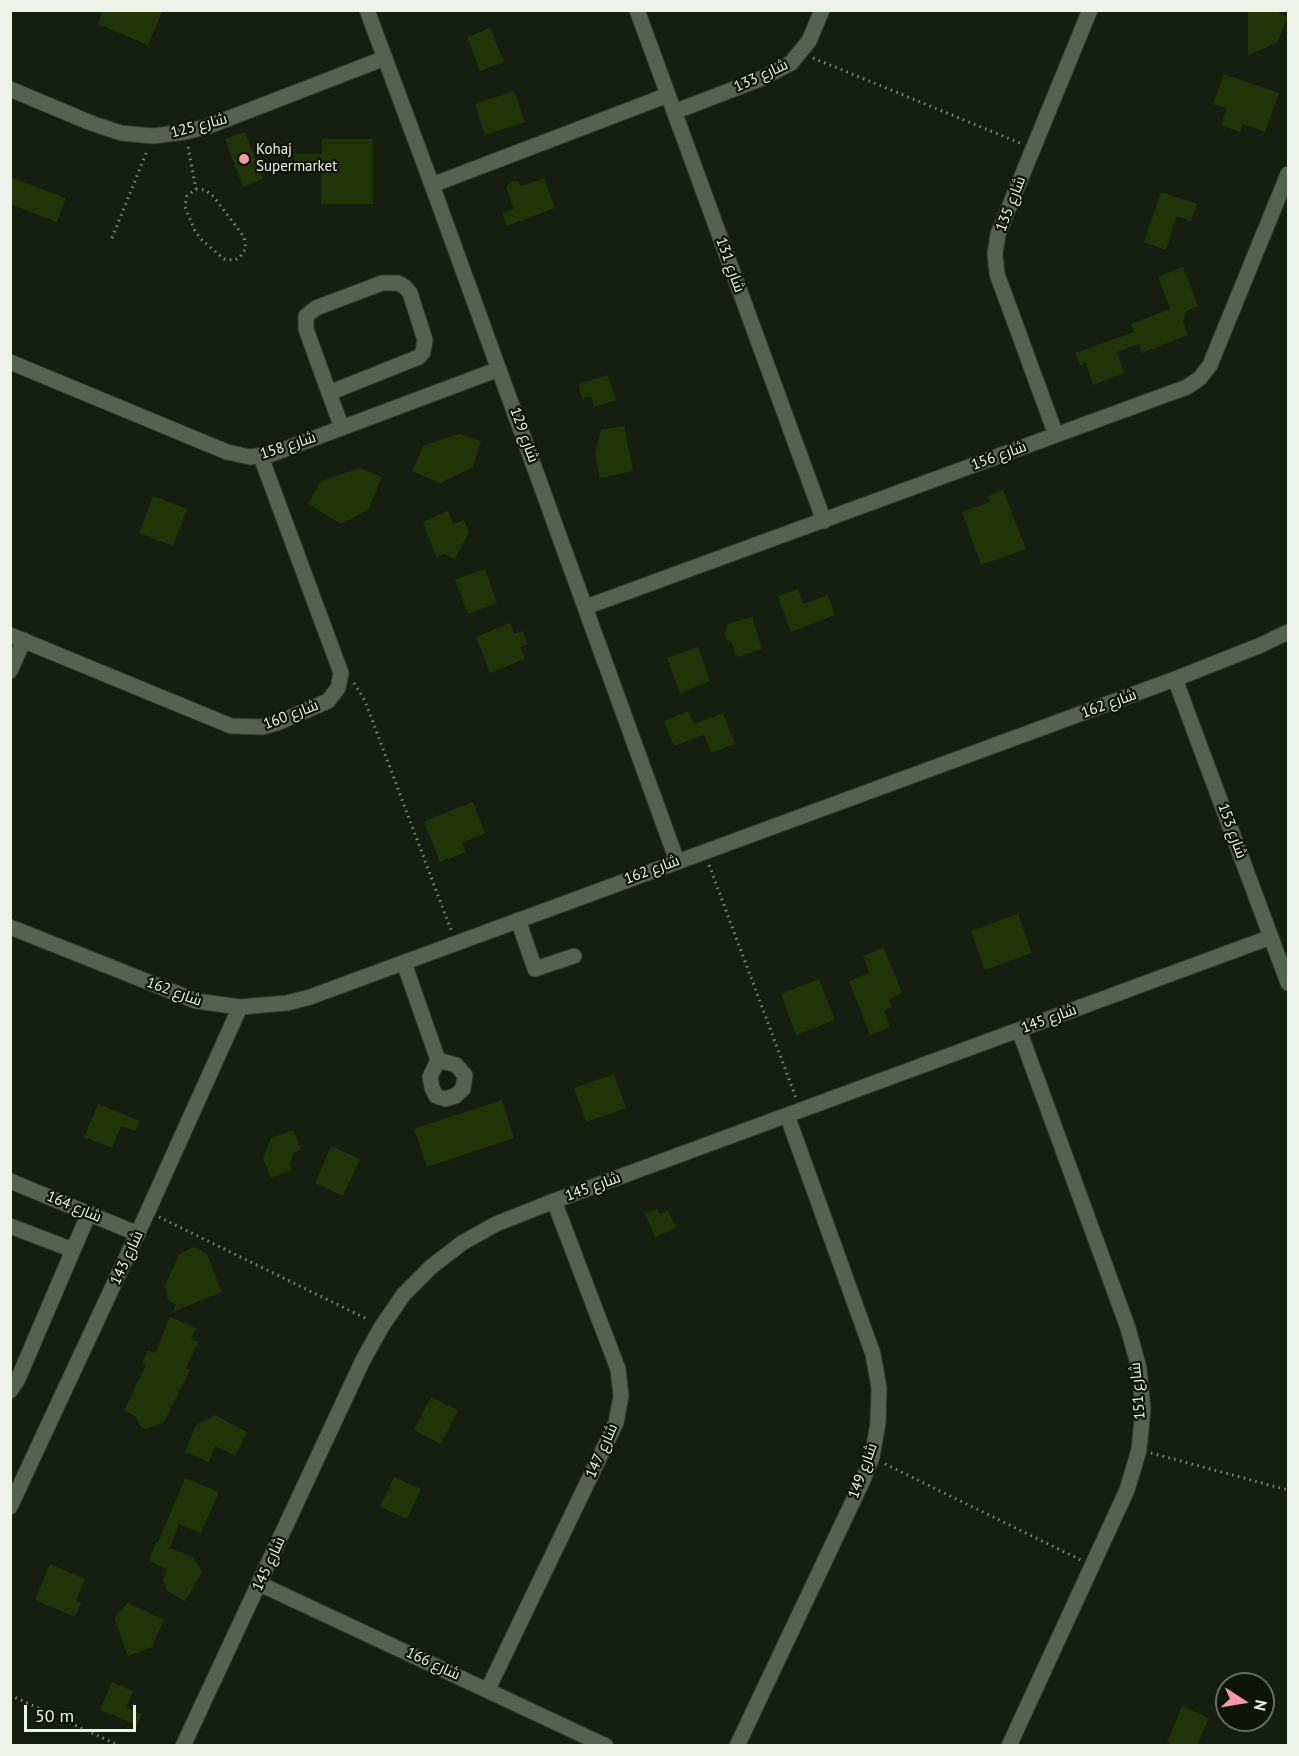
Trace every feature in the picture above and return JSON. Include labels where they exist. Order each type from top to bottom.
[{"type":"street","name":"شارع 129","points":[[367,10],[677,861]]},
{"type":"street","name":"شارع 131","points":[[637,10],[824,520]]},
{"type":"street","name":"شارع 133","points":[[674,112],[778,71],[790,63],[809,41],[822,10]]},
{"type":"street","name":"شارع 135","points":[[1056,435],[997,274],[996,254],[998,234],[1090,10]]},
{"type":"street","name":"شارع 125","points":[[10,89],[121,133],[153,136],[209,126],[385,58]]},
{"type":"street","points":[[432,185],[668,95]]},
{"type":"street","name":"شارع 156","points":[[586,607],[1187,387],[1200,378],[1210,365],[1288,174]]},
{"type":"street","points":[[329,393],[419,357],[423,352],[425,340],[410,293],[405,287],[398,283],[382,284],[316,308],[306,316],[306,329],[329,393],[342,428]]},
{"type":"street","name":"شارع 158","points":[[10,362],[227,452],[238,456],[261,457],[499,369]]},
{"type":"street","points":[[261,457],[341,673]]},
{"type":"street","name":"شارع 162","points":[[10,927],[196,1001],[240,1007],[287,1003],[404,963],[1175,679],[1262,645],[1288,632]]},
{"type":"street","points":[[10,671],[17,638]]},
{"type":"street","name":"شارع 160","points":[[17,638],[217,721],[246,728],[277,723],[328,701],[338,688],[341,673]]},
{"type":"street","name":"شارع 153","points":[[1175,679],[1288,983]]},
{"type":"street","points":[[518,920],[531,963],[535,969],[574,956]]},
{"type":"street","name":"شارع 145","points":[[183,1746],[381,1326],[404,1294],[431,1267],[462,1243],[496,1224],[554,1201],[1271,937]]},
{"type":"street","points":[[404,963],[438,1060]]},
{"type":"street","name":"شارع 143","points":[[10,1508],[138,1234],[240,1007]]},
{"type":"street","name":"شارع 151","points":[[1009,1746],[1127,1490],[1139,1450],[1143,1409],[1139,1368],[1128,1328],[1018,1030]]},
{"type":"street","name":"شارع 149","points":[[737,1746],[854,1501],[872,1457],[878,1423],[879,1388],[873,1353],[794,1113]]},
{"type":"street","name":"شارع 164","points":[[10,1180],[138,1234]]},
{"type":"street","name":"شارع 147","points":[[488,1689],[616,1423],[621,1396],[618,1369],[554,1201]]},
{"type":"street","points":[[10,1391],[15,1386],[89,1213]]},
{"type":"street","points":[[10,1226],[73,1250]]},
{"type":"street","name":"شارع 166","points":[[260,1584],[606,1746]]},
{"type":"path","points":[[801,53],[1033,148]]},
{"type":"path","points":[[185,132],[196,189]]},
{"type":"path","points":[[112,238],[153,136]]},
{"type":"path","points":[[196,189],[205,190],[214,196],[244,237],[246,248],[235,260],[224,259],[195,231],[184,207],[187,196],[196,189]]},
{"type":"path","points":[[341,673],[360,689],[455,943]]},
{"type":"path","points":[[704,851],[794,1113]]},
{"type":"path","points":[[148,1211],[381,1326]]},
{"type":"path","points":[[1139,1450],[1288,1490]]},
{"type":"path","points":[[872,1457],[1093,1566]]},
{"type":"path","points":[[10,1695],[120,1746]]},
{"type":"building","points":[[103,10],[163,10],[148,45],[98,24]]},
{"type":"building","points":[[1248,10],[1273,10],[1288,17],[1277,43],[1248,55]]},
{"type":"building","points":[[490,28],[504,62],[480,71],[467,37]]},
{"type":"building","points":[[1224,74],[1279,93],[1265,132],[1243,124],[1240,132],[1221,125],[1227,108],[1213,104]]},
{"type":"building","points":[[514,91],[525,122],[485,135],[475,104]]},
{"type":"building","name":"Kohaj Supermarket","points":[[245,132],[263,179],[243,187],[225,139]]},
{"type":"building","points":[[322,139],[373,139],[373,204],[321,204],[321,173],[294,173],[294,154],[322,154]]},
{"type":"building","points":[[10,177],[66,198],[57,222],[10,204]]},
{"type":"building","points":[[544,178],[555,208],[507,226],[502,213],[514,209],[506,188],[510,182],[517,181],[521,186]]},
{"type":"building","points":[[1161,192],[1197,204],[1191,221],[1177,216],[1166,250],[1144,242]]},
{"type":"building","points":[[1183,267],[1198,306],[1186,311],[1183,321],[1188,335],[1142,353],[1139,344],[1117,352],[1124,373],[1093,385],[1086,363],[1080,365],[1075,353],[1134,332],[1131,324],[1170,309],[1158,277]]},
{"type":"building","points":[[608,375],[616,400],[594,407],[591,396],[582,398],[578,384]]},
{"type":"building","points":[[624,426],[633,471],[600,478],[595,454],[601,430]]},
{"type":"building","points":[[459,434],[481,441],[473,467],[440,483],[412,471],[423,446]]},
{"type":"building","points":[[360,468],[382,477],[368,510],[341,524],[308,504],[321,481]]},
{"type":"building","points":[[1003,490],[1026,549],[981,565],[962,512],[990,502],[988,496]]},
{"type":"building","points":[[153,496],[187,509],[173,546],[139,533]]},
{"type":"building","points":[[448,511],[453,524],[464,520],[469,532],[455,559],[444,554],[436,557],[423,522]]},
{"type":"building","points":[[485,569],[497,603],[468,614],[455,580]]},
{"type":"building","points":[[798,589],[803,604],[828,595],[835,615],[791,632],[778,596]]},
{"type":"building","points":[[752,617],[762,649],[737,657],[731,641],[726,640],[725,633],[728,624]]},
{"type":"building","points":[[510,623],[514,634],[523,631],[528,644],[520,647],[525,659],[490,673],[476,637]]},
{"type":"building","points":[[698,647],[710,681],[680,693],[667,658]]},
{"type":"building","points":[[689,711],[694,724],[723,713],[735,744],[711,753],[704,735],[674,746],[664,721]]},
{"type":"building","points":[[473,802],[485,833],[462,843],[466,852],[440,862],[424,821]]},
{"type":"building","points":[[1018,914],[1032,953],[985,970],[971,931]]},
{"type":"building","points":[[884,948],[902,993],[889,999],[892,1007],[884,1010],[890,1027],[870,1035],[849,981],[869,973],[863,956]]},
{"type":"building","points":[[819,979],[835,1020],[796,1035],[781,994]]},
{"type":"building","points":[[614,1074],[626,1108],[586,1122],[574,1088]]},
{"type":"building","points":[[502,1100],[514,1138],[427,1167],[414,1129]]},
{"type":"building","points":[[98,1104],[140,1121],[135,1131],[121,1126],[112,1148],[84,1137]]},
{"type":"building","points":[[293,1130],[301,1150],[294,1152],[290,1165],[292,1170],[271,1178],[263,1158],[271,1138]]},
{"type":"building","points":[[331,1146],[360,1159],[343,1196],[315,1183]]},
{"type":"building","points":[[657,1209],[660,1214],[668,1210],[676,1228],[655,1237],[645,1214]]},
{"type":"building","points":[[194,1247],[207,1254],[222,1292],[173,1312],[176,1304],[168,1300],[165,1286],[179,1254]]},
{"type":"building","points":[[170,1317],[196,1328],[191,1339],[198,1342],[186,1368],[190,1370],[164,1422],[146,1429],[141,1427],[135,1416],[124,1411],[146,1365],[142,1363],[148,1350],[155,1353]]},
{"type":"building","points":[[431,1397],[458,1410],[441,1444],[414,1430]]},
{"type":"building","points":[[215,1415],[247,1432],[235,1456],[215,1446],[209,1462],[185,1452],[196,1425]]},
{"type":"building","points":[[394,1477],[421,1489],[407,1519],[380,1507]]},
{"type":"building","points":[[185,1478],[219,1492],[201,1533],[179,1524],[170,1548],[193,1557],[202,1572],[185,1601],[167,1591],[163,1579],[167,1569],[149,1561]]},
{"type":"building","points":[[50,1564],[85,1579],[76,1601],[81,1603],[75,1617],[35,1600]]},
{"type":"building","points":[[128,1603],[164,1620],[152,1647],[128,1656],[114,1618]]},
{"type":"building","points":[[112,1682],[133,1691],[126,1707],[142,1714],[137,1725],[100,1710]]},
{"type":"building","points":[[1182,1706],[1209,1718],[1197,1746],[1175,1746],[1167,1742]]},
{"type":"place","name":"Kohaj Supermarket","points":[[244,159]]}]
